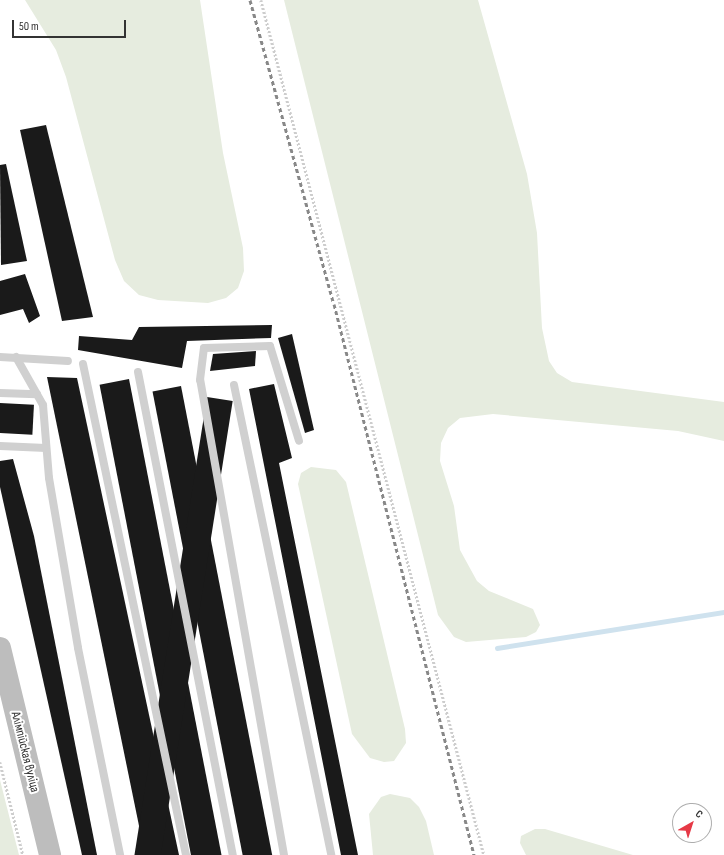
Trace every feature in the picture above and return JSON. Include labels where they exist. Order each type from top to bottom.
[{"type":"street","name":"Алімпійская вуліца","points":[[0,648],[50,855]]},
{"type":"lane","points":[[284,855],[200,380],[204,348],[270,346],[299,441]]},
{"type":"lane","points":[[0,357],[68,361]]},
{"type":"lane","points":[[16,358],[43,405],[46,448],[78,648],[120,855]]},
{"type":"lane","points":[[83,364],[186,855]]},
{"type":"lane","points":[[138,372],[233,855]]},
{"type":"lane","points":[[234,385],[331,855]]},
{"type":"lane","points":[[0,393],[37,394]]},
{"type":"lane","points":[[0,446],[46,448]]},
{"type":"path","points":[[261,0],[484,855]]},
{"type":"path","points":[[0,762],[23,855]]},
{"type":"shaded area","points":[[25,0],[200,0],[223,153],[243,248],[244,271],[238,288],[226,298],[208,303],[158,300],[139,295],[124,281],[115,260],[66,77],[56,50]]},
{"type":"shaded area","points":[[284,0],[478,0],[527,174],[537,233],[542,328],[549,361],[557,373],[572,382],[724,402],[724,441],[678,431],[493,414],[460,418],[448,428],[441,443],[440,461],[454,506],[460,550],[477,581],[489,591],[533,609],[540,625],[536,632],[526,637],[466,642],[454,637],[438,615]]},
{"type":"shaded area","points":[[311,467],[336,470],[346,482],[405,729],[406,743],[394,761],[384,762],[370,758],[352,734],[298,484],[301,473]]},
{"type":"shaded area","points":[[0,780],[19,855],[0,855]]},
{"type":"shaded area","points":[[390,794],[410,798],[419,807],[426,821],[434,855],[373,855],[369,814],[381,797]]},
{"type":"shaded area","points":[[535,829],[545,829],[633,855],[526,855],[520,843],[521,836]]},
{"type":"building","points":[[46,125],[93,317],[62,321],[20,130]]},
{"type":"building","points":[[6,164],[27,261],[1,265],[0,165]]},
{"type":"building","points":[[25,274],[40,316],[29,323],[23,309],[0,315],[0,281]]},
{"type":"building","points":[[272,325],[271,338],[187,341],[182,368],[78,350],[79,336],[132,340],[139,327]]},
{"type":"building","points":[[292,334],[314,430],[305,433],[278,338]]},
{"type":"building","points":[[256,351],[255,366],[210,371],[213,354]]},
{"type":"building","points":[[47,377],[77,378],[179,855],[145,855]]},
{"type":"building","points":[[129,379],[222,855],[191,855],[100,385]]},
{"type":"building","points":[[274,384],[292,458],[279,463],[358,855],[341,855],[249,389]]},
{"type":"building","points":[[181,386],[272,855],[243,855],[153,392]]},
{"type":"building","points":[[207,397],[233,401],[161,855],[134,855]]},
{"type":"building","points":[[0,403],[34,405],[32,435],[0,433]]},
{"type":"building","points":[[13,459],[34,536],[97,855],[82,855],[0,487],[0,461]]},
{"type":"waterway","points":[[497,648],[724,612]]},
{"type":"railway","points":[[250,0],[334,304],[474,855]]}]
